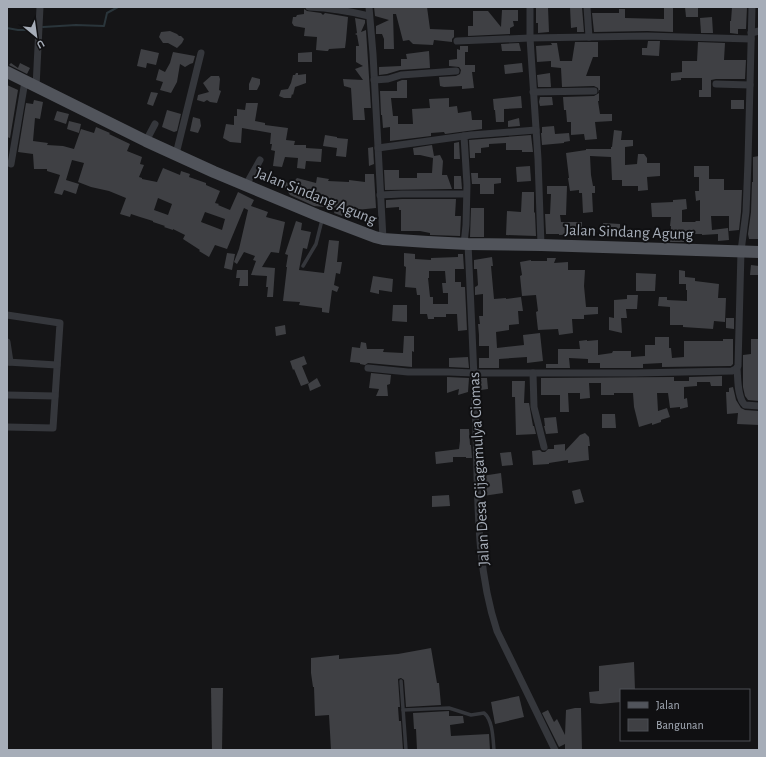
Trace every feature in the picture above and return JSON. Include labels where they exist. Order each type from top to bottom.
[{"type":"main road","name":"Jalan Sindang Agung","points":[[7,72],[146,141],[214,172],[364,234],[383,239],[466,244],[759,252]]},
{"type":"street","points":[[10,164],[31,84],[40,7]]},
{"type":"street","points":[[309,7],[331,8],[370,16]]},
{"type":"street","points":[[369,7],[383,239]]},
{"type":"street","points":[[530,7],[530,38],[538,159],[541,245]]},
{"type":"street","points":[[586,7],[589,37]]},
{"type":"street","points":[[752,7],[748,161],[746,212],[741,251],[738,368],[740,396],[742,402],[745,405],[759,406]]},
{"type":"street","points":[[457,41],[614,36],[751,36],[759,32]]},
{"type":"street","points":[[176,154],[201,53]]},
{"type":"street","points":[[374,80],[401,75],[456,72]]},
{"type":"street","points":[[716,84],[750,85]]},
{"type":"street","points":[[533,92],[594,91]]},
{"type":"street","points":[[146,141],[155,124]]},
{"type":"street","points":[[378,148],[471,135],[536,130]]},
{"type":"street","name":"Jalan Desa Cijagamulya Ciomas","points":[[464,136],[466,244],[474,373],[477,496],[483,569],[491,612],[497,632],[555,750]]},
{"type":"street","points":[[246,185],[260,160]]},
{"type":"street","points":[[380,195],[466,194]]},
{"type":"street","points":[[7,315],[60,323],[53,428],[7,427]]},
{"type":"street","points":[[7,342],[8,362],[57,365]]},
{"type":"street","points":[[368,368],[408,372],[635,373],[725,371],[738,368]]},
{"type":"street","points":[[533,373],[534,407],[544,447]]},
{"type":"street","points":[[7,395],[55,396]]},
{"type":"lane","points":[[303,266],[316,244],[323,217]]},
{"type":"lane","points":[[401,681],[406,750]]},
{"type":"lane","points":[[403,710],[448,708],[471,715],[484,713],[487,716],[491,727],[494,750]]},
{"type":"building","points":[[374,7],[427,7],[430,29],[454,30],[452,42],[434,40],[433,45],[413,44],[409,40],[403,41],[396,14],[393,14],[394,49],[384,49],[384,39],[382,34],[376,34],[376,26],[389,20],[375,16]]},
{"type":"building","points":[[536,7],[548,7],[549,32],[538,33],[538,23],[536,23]]},
{"type":"building","points":[[570,7],[582,7],[584,32],[577,32],[577,27],[571,28]]},
{"type":"building","points":[[664,7],[673,7],[673,32],[594,32],[592,13],[619,13],[619,9],[625,9],[625,18],[664,19]]},
{"type":"building","points":[[685,7],[698,7],[698,17],[686,17]]},
{"type":"building","points":[[732,7],[747,7],[746,29],[738,29],[738,34],[730,33]]},
{"type":"building","points":[[304,9],[307,11],[321,13],[323,15],[325,13],[348,17],[345,48],[329,49],[328,51],[316,50],[317,37],[304,36],[305,28],[294,26],[292,23],[293,17],[304,14]]},
{"type":"building","points":[[502,10],[518,10],[518,21],[513,21],[514,26],[510,28],[510,34],[468,36],[468,26],[473,26],[473,11],[488,11],[501,27]]},
{"type":"building","points":[[712,17],[713,33],[701,33],[700,18]]},
{"type":"building","points":[[355,18],[365,20],[361,32],[366,30],[371,108],[364,108],[365,120],[353,120],[351,88],[344,86],[343,79],[363,80],[355,69],[363,66],[356,62],[356,46],[359,46],[357,35],[355,34],[357,33]]},
{"type":"building","points":[[170,31],[184,39],[177,48],[168,43],[163,43],[159,37],[161,32]]},
{"type":"building","points":[[648,41],[660,41],[659,56],[642,55],[642,48],[647,48]]},
{"type":"building","points":[[575,42],[598,42],[598,57],[593,57],[586,76],[600,76],[599,93],[598,88],[594,86],[562,87],[561,68],[551,67],[551,61],[537,62],[536,46],[552,45],[551,43],[557,43],[560,61],[572,61]]},
{"type":"building","points":[[698,42],[725,43],[724,60],[746,60],[745,79],[711,80],[711,97],[699,97],[699,90],[702,90],[702,78],[681,78],[681,80],[671,81],[671,73],[682,72],[682,61],[697,61]]},
{"type":"building","points":[[519,43],[521,51],[502,51],[501,44]]},
{"type":"building","points":[[460,46],[468,46],[468,52],[465,52],[465,65],[475,65],[475,72],[472,72],[474,88],[462,89],[462,86],[440,86],[439,77],[456,76],[460,74],[461,70],[459,67],[449,66],[449,60],[457,59],[457,49],[460,50]]},
{"type":"building","points":[[141,49],[159,53],[156,65],[147,63],[146,68],[137,66]]},
{"type":"building","points":[[429,51],[430,68],[400,70],[379,75],[379,67],[401,66],[401,59],[407,59],[406,54]]},
{"type":"building","points":[[173,52],[195,56],[193,63],[185,67],[180,64],[177,82],[171,93],[160,90],[163,82],[156,80],[159,69],[165,72],[170,63]]},
{"type":"building","points":[[312,52],[312,62],[298,62],[298,53]]},
{"type":"building","points":[[11,63],[18,68],[20,63],[30,68],[27,74],[9,65]]},
{"type":"building","points":[[522,63],[523,72],[505,74],[504,65]]},
{"type":"building","points":[[298,73],[298,75],[306,74],[306,83],[295,87],[291,98],[279,96],[281,90],[288,89],[293,75]]},
{"type":"building","points":[[550,73],[551,87],[538,87],[537,75]]},
{"type":"building","points":[[211,76],[219,76],[220,79],[219,90],[221,91],[217,103],[207,100],[204,102],[197,100],[198,95],[209,92],[203,83]]},
{"type":"building","points":[[252,77],[260,79],[260,84],[257,90],[249,90],[249,84]]},
{"type":"building","points":[[407,80],[407,98],[391,98],[393,116],[398,116],[398,124],[413,124],[412,109],[430,108],[429,99],[449,98],[449,107],[457,106],[458,113],[471,111],[472,120],[482,120],[482,129],[445,134],[444,132],[431,133],[431,136],[390,141],[390,127],[383,128],[380,91],[397,91],[397,82]]},
{"type":"building","points":[[7,85],[18,90],[10,138],[7,137]]},
{"type":"building","points":[[151,92],[158,93],[153,106],[147,104]]},
{"type":"building","points":[[599,93],[598,101],[600,114],[612,114],[612,121],[595,122],[597,139],[585,140],[584,134],[571,135],[571,122],[567,122],[563,97],[594,96]]},
{"type":"building","points":[[521,96],[522,108],[504,109],[504,122],[496,122],[493,99]]},
{"type":"building","points":[[540,97],[552,97],[553,105],[540,106]]},
{"type":"building","points":[[34,100],[43,102],[40,119],[35,118],[33,141],[48,143],[47,145],[63,146],[74,149],[81,129],[94,133],[96,127],[130,144],[127,151],[142,157],[140,164],[144,165],[139,177],[142,179],[157,182],[163,168],[180,175],[181,171],[190,174],[189,177],[206,183],[206,185],[220,191],[215,203],[219,204],[218,205],[230,210],[238,192],[254,200],[251,206],[268,212],[266,217],[285,222],[279,253],[271,252],[262,267],[275,268],[273,297],[267,297],[267,276],[251,275],[256,261],[253,260],[255,256],[244,252],[237,264],[234,262],[239,249],[248,210],[244,208],[227,249],[215,245],[209,257],[183,239],[185,235],[173,229],[131,214],[130,217],[120,214],[126,198],[109,191],[78,182],[84,163],[72,160],[66,180],[79,184],[76,194],[64,190],[62,195],[54,193],[60,175],[47,171],[47,169],[34,169],[33,154],[18,152],[26,103],[33,104]],"holes":[[[158,198],[172,204],[168,215],[154,210]],[[205,212],[225,219],[222,230],[201,222]]]},
{"type":"building","points":[[731,100],[744,100],[744,109],[731,109]]},
{"type":"building","points":[[246,103],[258,103],[255,121],[265,123],[265,125],[288,128],[286,140],[295,141],[294,145],[306,145],[306,148],[322,149],[321,162],[306,161],[305,169],[297,168],[298,158],[285,157],[282,167],[273,166],[275,151],[271,150],[271,133],[242,128],[241,143],[230,142],[223,138],[226,124],[234,125],[234,116],[237,116],[237,109],[245,110]]},
{"type":"building","points":[[167,110],[181,114],[177,131],[174,132],[162,127]]},
{"type":"building","points":[[57,111],[69,114],[66,124],[54,120]]},
{"type":"building","points":[[193,117],[200,119],[201,126],[198,133],[190,131]]},
{"type":"building","points":[[519,118],[520,126],[508,127],[508,121]]},
{"type":"building","points":[[69,121],[81,124],[79,133],[67,129]]},
{"type":"building","points":[[554,126],[555,134],[569,133],[570,141],[542,145],[542,127]]},
{"type":"building","points":[[614,130],[622,131],[621,140],[633,140],[633,146],[625,147],[625,165],[637,164],[638,154],[644,154],[647,158],[647,163],[660,163],[660,176],[647,177],[648,190],[638,191],[638,186],[622,186],[622,180],[612,180],[611,157],[590,156],[591,175],[593,186],[595,186],[595,193],[592,193],[593,212],[583,213],[582,193],[579,193],[579,190],[570,191],[566,153],[586,149],[611,149]]},
{"type":"building","points":[[325,135],[348,139],[346,157],[336,156],[337,148],[323,146]]},
{"type":"building","points":[[531,135],[533,152],[506,150],[506,143],[489,144],[489,147],[481,148],[481,153],[475,153],[475,158],[470,158],[469,140]]},
{"type":"building","points":[[459,142],[460,159],[454,159],[454,143]]},
{"type":"building","points":[[432,145],[434,156],[440,155],[443,161],[442,175],[447,175],[452,189],[385,190],[384,170],[399,170],[399,178],[417,178],[417,173],[432,173],[433,158],[414,155],[413,148]]},
{"type":"building","points":[[373,147],[374,164],[369,166],[368,148]]},
{"type":"building","points":[[759,156],[759,239],[749,239],[748,234],[753,182],[753,157]]},
{"type":"building","points":[[530,166],[531,181],[517,182],[516,167]]},
{"type":"building","points":[[694,166],[709,166],[709,179],[724,179],[724,190],[742,190],[739,230],[729,231],[729,216],[711,216],[712,230],[728,228],[729,240],[718,241],[718,234],[683,234],[684,242],[670,242],[672,233],[670,226],[671,217],[652,217],[651,203],[673,202],[673,200],[686,199],[687,209],[682,210],[682,222],[700,221],[700,200],[696,201],[695,191],[699,191],[699,177],[694,177]]},
{"type":"building","points":[[471,173],[478,173],[478,178],[501,178],[501,183],[494,184],[494,194],[480,194],[480,184],[472,184]]},
{"type":"building","points":[[365,174],[374,174],[376,208],[346,211],[346,214],[343,214],[342,216],[334,213],[336,208],[314,206],[290,195],[278,177],[291,185],[297,178],[316,183],[317,177],[329,179],[328,181],[349,182],[349,180],[365,182]]},
{"type":"building","points":[[454,176],[461,176],[462,189],[454,189]]},
{"type":"building","points":[[547,186],[567,186],[566,215],[560,215],[561,222],[582,222],[582,234],[546,234],[545,214],[550,214],[551,194],[547,194]]},
{"type":"building","points":[[522,192],[534,192],[536,236],[506,235],[507,211],[521,212]]},
{"type":"building","points":[[456,199],[455,216],[461,216],[460,236],[430,235],[430,233],[420,231],[401,231],[401,210],[399,210],[399,207],[386,208],[386,200]]},
{"type":"building","points":[[471,208],[484,208],[484,237],[470,237]]},
{"type":"building","points":[[296,221],[302,223],[301,230],[311,232],[307,249],[303,248],[299,270],[324,273],[329,240],[339,241],[337,262],[342,262],[340,274],[336,273],[334,285],[339,287],[337,292],[332,290],[329,313],[322,312],[322,308],[299,305],[300,302],[283,301],[288,255],[285,254]]},
{"type":"building","points":[[603,223],[620,224],[620,233],[603,233]]},
{"type":"building","points":[[227,253],[235,254],[232,270],[224,268]]},
{"type":"building","points":[[404,253],[415,254],[415,259],[431,260],[431,258],[458,257],[458,254],[463,254],[464,269],[455,269],[455,282],[461,282],[461,287],[465,287],[467,330],[458,331],[457,314],[446,314],[446,317],[434,317],[434,319],[428,319],[427,314],[420,314],[420,295],[417,295],[416,288],[405,287],[406,267],[404,266]],"holes":[[[429,271],[445,271],[446,283],[442,283],[443,293],[448,293],[448,304],[433,304],[433,297],[430,297],[428,278]]]},
{"type":"building","points":[[492,257],[493,266],[491,266],[494,299],[521,297],[523,311],[518,311],[519,324],[509,325],[509,330],[496,332],[497,348],[524,345],[523,335],[540,333],[543,361],[527,363],[527,357],[499,359],[499,368],[479,368],[479,358],[489,358],[489,346],[479,346],[478,324],[480,324],[479,316],[483,316],[483,294],[475,295],[475,287],[478,285],[477,269],[474,269],[474,260]]},
{"type":"building","points":[[547,258],[556,258],[554,263],[568,262],[568,270],[585,270],[584,286],[586,307],[598,307],[598,314],[584,315],[584,319],[572,319],[573,333],[559,335],[558,329],[538,330],[536,295],[522,296],[520,276],[522,275],[520,262],[531,260],[547,261]]},
{"type":"building","points":[[751,265],[759,266],[759,275],[750,275]]},
{"type":"building","points":[[237,270],[248,270],[248,286],[239,286],[240,278],[236,278]]},
{"type":"building","points":[[679,270],[685,271],[685,277],[695,278],[695,281],[719,284],[718,298],[726,298],[725,322],[714,321],[713,329],[683,327],[683,325],[670,325],[670,307],[658,306],[659,297],[667,297],[667,300],[687,301],[686,284],[679,284]]},
{"type":"building","points":[[636,273],[656,274],[655,291],[636,291]]},
{"type":"building","points":[[373,276],[393,279],[392,292],[379,290],[379,294],[370,292]]},
{"type":"building","points":[[627,295],[638,295],[637,309],[626,309],[627,318],[621,318],[622,333],[609,330],[609,317],[614,318],[614,300],[627,299]]},
{"type":"building","points":[[393,305],[407,305],[407,322],[392,321]]},
{"type":"building","points":[[726,318],[734,318],[734,329],[726,328]]},
{"type":"building","points":[[285,325],[286,334],[276,336],[275,327]]},
{"type":"building","points":[[404,336],[414,336],[412,367],[368,363],[365,365],[350,362],[352,347],[360,348],[361,342],[366,343],[367,349],[384,349],[383,352],[403,353]]},
{"type":"building","points":[[655,337],[669,337],[669,348],[671,348],[672,358],[684,357],[684,341],[723,341],[723,339],[733,339],[733,364],[731,366],[662,367],[662,363],[643,364],[643,368],[600,368],[600,363],[588,363],[588,359],[569,358],[570,368],[546,368],[546,364],[558,364],[558,349],[580,349],[579,341],[598,340],[598,355],[612,353],[613,351],[631,351],[631,357],[645,356],[645,345],[655,345]]},
{"type":"building","points":[[751,339],[759,339],[759,401],[748,400],[745,396],[743,387],[743,355],[751,354]]},
{"type":"building","points":[[304,356],[307,364],[302,366],[309,383],[301,386],[290,361]]},
{"type":"building","points":[[468,357],[469,368],[449,367],[449,358]]},
{"type":"building","points":[[371,373],[391,375],[390,384],[387,385],[388,396],[376,396],[379,389],[369,388]]},
{"type":"building","points":[[722,376],[722,386],[711,386],[710,382],[697,382],[697,386],[684,387],[684,399],[687,398],[688,407],[680,409],[680,407],[670,408],[668,393],[657,393],[658,411],[667,408],[670,417],[652,425],[652,423],[639,427],[634,407],[633,393],[601,395],[601,383],[589,383],[590,398],[580,399],[580,393],[568,393],[569,412],[560,412],[560,395],[541,395],[541,378],[674,377],[674,381],[689,381],[689,377]]},
{"type":"building","points":[[447,377],[469,378],[468,392],[458,395],[459,389],[447,393]]},
{"type":"building","points":[[317,378],[321,386],[310,391],[308,384]]},
{"type":"building","points":[[480,378],[487,378],[488,389],[481,390]]},
{"type":"building","points":[[512,381],[525,381],[524,403],[529,403],[536,434],[516,435],[515,397],[512,397]]},
{"type":"building","points":[[733,387],[736,400],[741,408],[745,410],[759,411],[759,425],[737,424],[738,413],[727,414],[726,392],[729,392],[729,388]]},
{"type":"building","points":[[602,414],[615,414],[616,428],[602,428]]},
{"type":"building","points":[[556,417],[558,433],[546,434],[544,418]]},
{"type":"building","points":[[460,429],[469,429],[472,458],[453,457],[453,462],[436,464],[435,452],[459,449]]},
{"type":"building","points":[[585,433],[589,437],[589,460],[568,463],[568,460],[549,464],[533,465],[532,451],[540,450],[545,452],[548,449],[554,449],[554,445],[565,444],[565,451],[580,435]]},
{"type":"building","points":[[511,452],[513,465],[502,466],[500,453]]},
{"type":"building","points":[[501,473],[503,493],[483,496],[482,476]]},
{"type":"building","points":[[580,489],[584,502],[575,504],[572,491]]},
{"type":"building","points":[[449,495],[450,506],[432,507],[432,496]]},
{"type":"building","points":[[431,648],[437,683],[439,683],[441,705],[406,707],[404,680],[401,678],[398,679],[400,707],[398,707],[399,721],[401,721],[403,750],[331,750],[329,715],[315,716],[311,658],[339,655],[339,659],[398,654]]},
{"type":"building","points":[[634,662],[635,689],[620,689],[620,702],[600,704],[590,703],[589,692],[599,691],[599,666]]},
{"type":"building","points":[[211,688],[223,688],[222,750],[212,750]]},
{"type":"building","points":[[519,696],[524,717],[495,724],[491,702]]},
{"type":"building","points":[[581,708],[582,750],[565,750],[565,744],[559,747],[542,713],[548,710],[554,722],[557,719],[565,735],[566,710]]},
{"type":"building","points":[[449,711],[449,716],[463,716],[464,723],[450,725],[451,736],[489,734],[490,750],[417,750],[416,729],[414,729],[413,713]]},
{"type":"waterway","points":[[43,27],[76,25],[104,26],[107,13],[118,7]]},
{"type":"waterway","points":[[7,28],[18,30],[37,30]]}]
